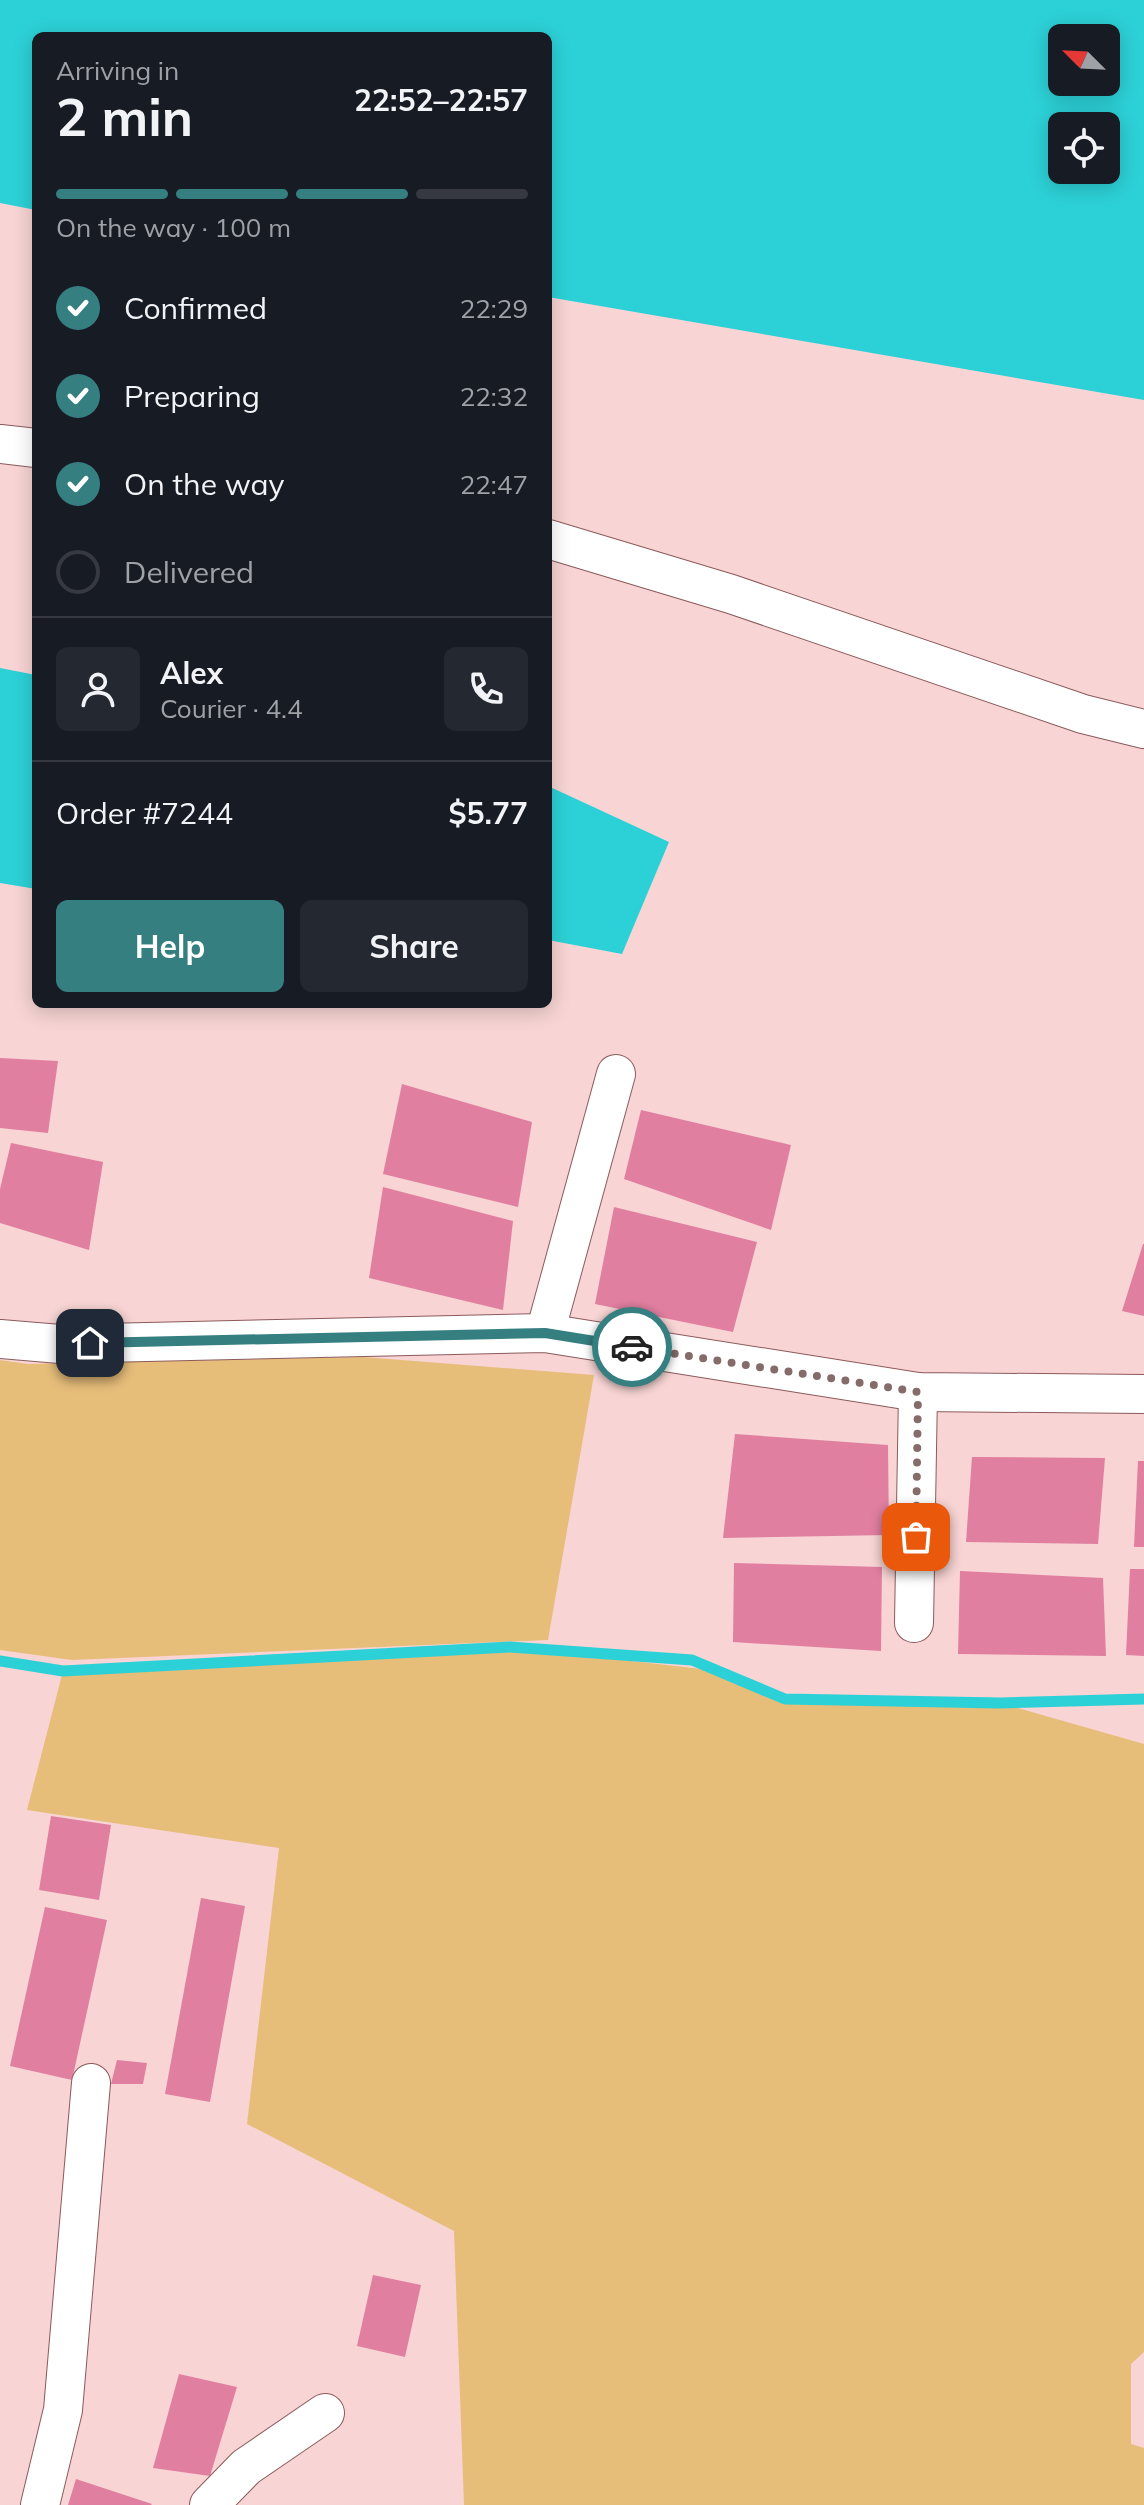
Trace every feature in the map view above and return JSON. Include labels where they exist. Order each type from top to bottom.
[{"type":"street","points":[[0,444],[32,448]]},
{"type":"street","points":[[552,540],[731,594],[1083,714],[1144,729]]},
{"type":"street","points":[[545,1333],[616,1074]]},
{"type":"street","points":[[0,1339],[60,1344],[545,1333],[918,1392],[1144,1394]]},
{"type":"street","points":[[914,1623],[918,1392]]},
{"type":"street","points":[[40,2505],[63,2410],[91,2083]]},
{"type":"street","points":[[209,2505],[246,2467],[325,2413]]},
{"type":"shaded area","points":[[363,1357],[594,1375],[548,1640],[72,1660],[0,1650],[0,1360],[28,1364]]},
{"type":"shaded area","points":[[510,1647],[719,1671],[786,1699],[1000,1703],[1144,1744],[1144,2352],[1131,2364],[1131,2444],[1144,2448],[1144,2505],[464,2505],[454,2231],[247,2124],[279,1848],[27,1810],[63,1671]]},
{"type":"water","points":[[0,0],[1144,0],[1144,400],[552,298],[552,32],[32,32],[32,209],[0,203]]},
{"type":"water","points":[[0,668],[32,674],[32,888],[0,883]]},
{"type":"water","points":[[552,788],[669,842],[622,954],[552,941]]},
{"type":"building","points":[[0,1058],[58,1061],[48,1133],[0,1128]]},
{"type":"building","points":[[402,1084],[532,1122],[518,1207],[383,1174]]},
{"type":"building","points":[[641,1110],[791,1145],[771,1230],[624,1179]]},
{"type":"building","points":[[11,1143],[103,1162],[89,1250],[0,1223],[0,1189]]},
{"type":"building","points":[[383,1187],[513,1221],[503,1310],[369,1278]]},
{"type":"building","points":[[614,1207],[757,1242],[733,1332],[595,1304]]},
{"type":"building","points":[[1144,1244],[1144,1316],[1122,1311]]},
{"type":"building","points":[[735,1434],[888,1445],[889,1535],[723,1538]]},
{"type":"building","points":[[972,1457],[1105,1458],[1098,1544],[966,1542]]},
{"type":"building","points":[[1138,1461],[1144,1461],[1144,1547],[1134,1547]]},
{"type":"building","points":[[734,1563],[882,1567],[881,1651],[733,1642]]},
{"type":"building","points":[[1130,1569],[1144,1569],[1144,1656],[1126,1655]]},
{"type":"building","points":[[960,1571],[1103,1578],[1106,1656],[958,1654]]},
{"type":"building","points":[[51,1816],[111,1825],[99,1900],[39,1890]]},
{"type":"building","points":[[201,1898],[245,1906],[210,2102],[165,2094]]},
{"type":"building","points":[[45,1907],[107,1920],[72,2080],[10,2066]]},
{"type":"building","points":[[117,2060],[147,2063],[143,2084],[111,2084]]},
{"type":"building","points":[[373,2275],[421,2285],[405,2357],[357,2346]]},
{"type":"building","points":[[179,2374],[237,2387],[210,2476],[153,2468]]},
{"type":"building","points":[[76,2479],[152,2504],[68,2505]]},
{"type":"waterway","points":[[0,1661],[63,1671],[510,1647],[692,1660],[785,1699],[1000,1703],[1144,1699]]},
{"type":"way so far","points":[[632,1347],[918,1392],[916,1537]]},
{"type":"route","points":[[90,1343],[545,1333],[632,1347]]}]
